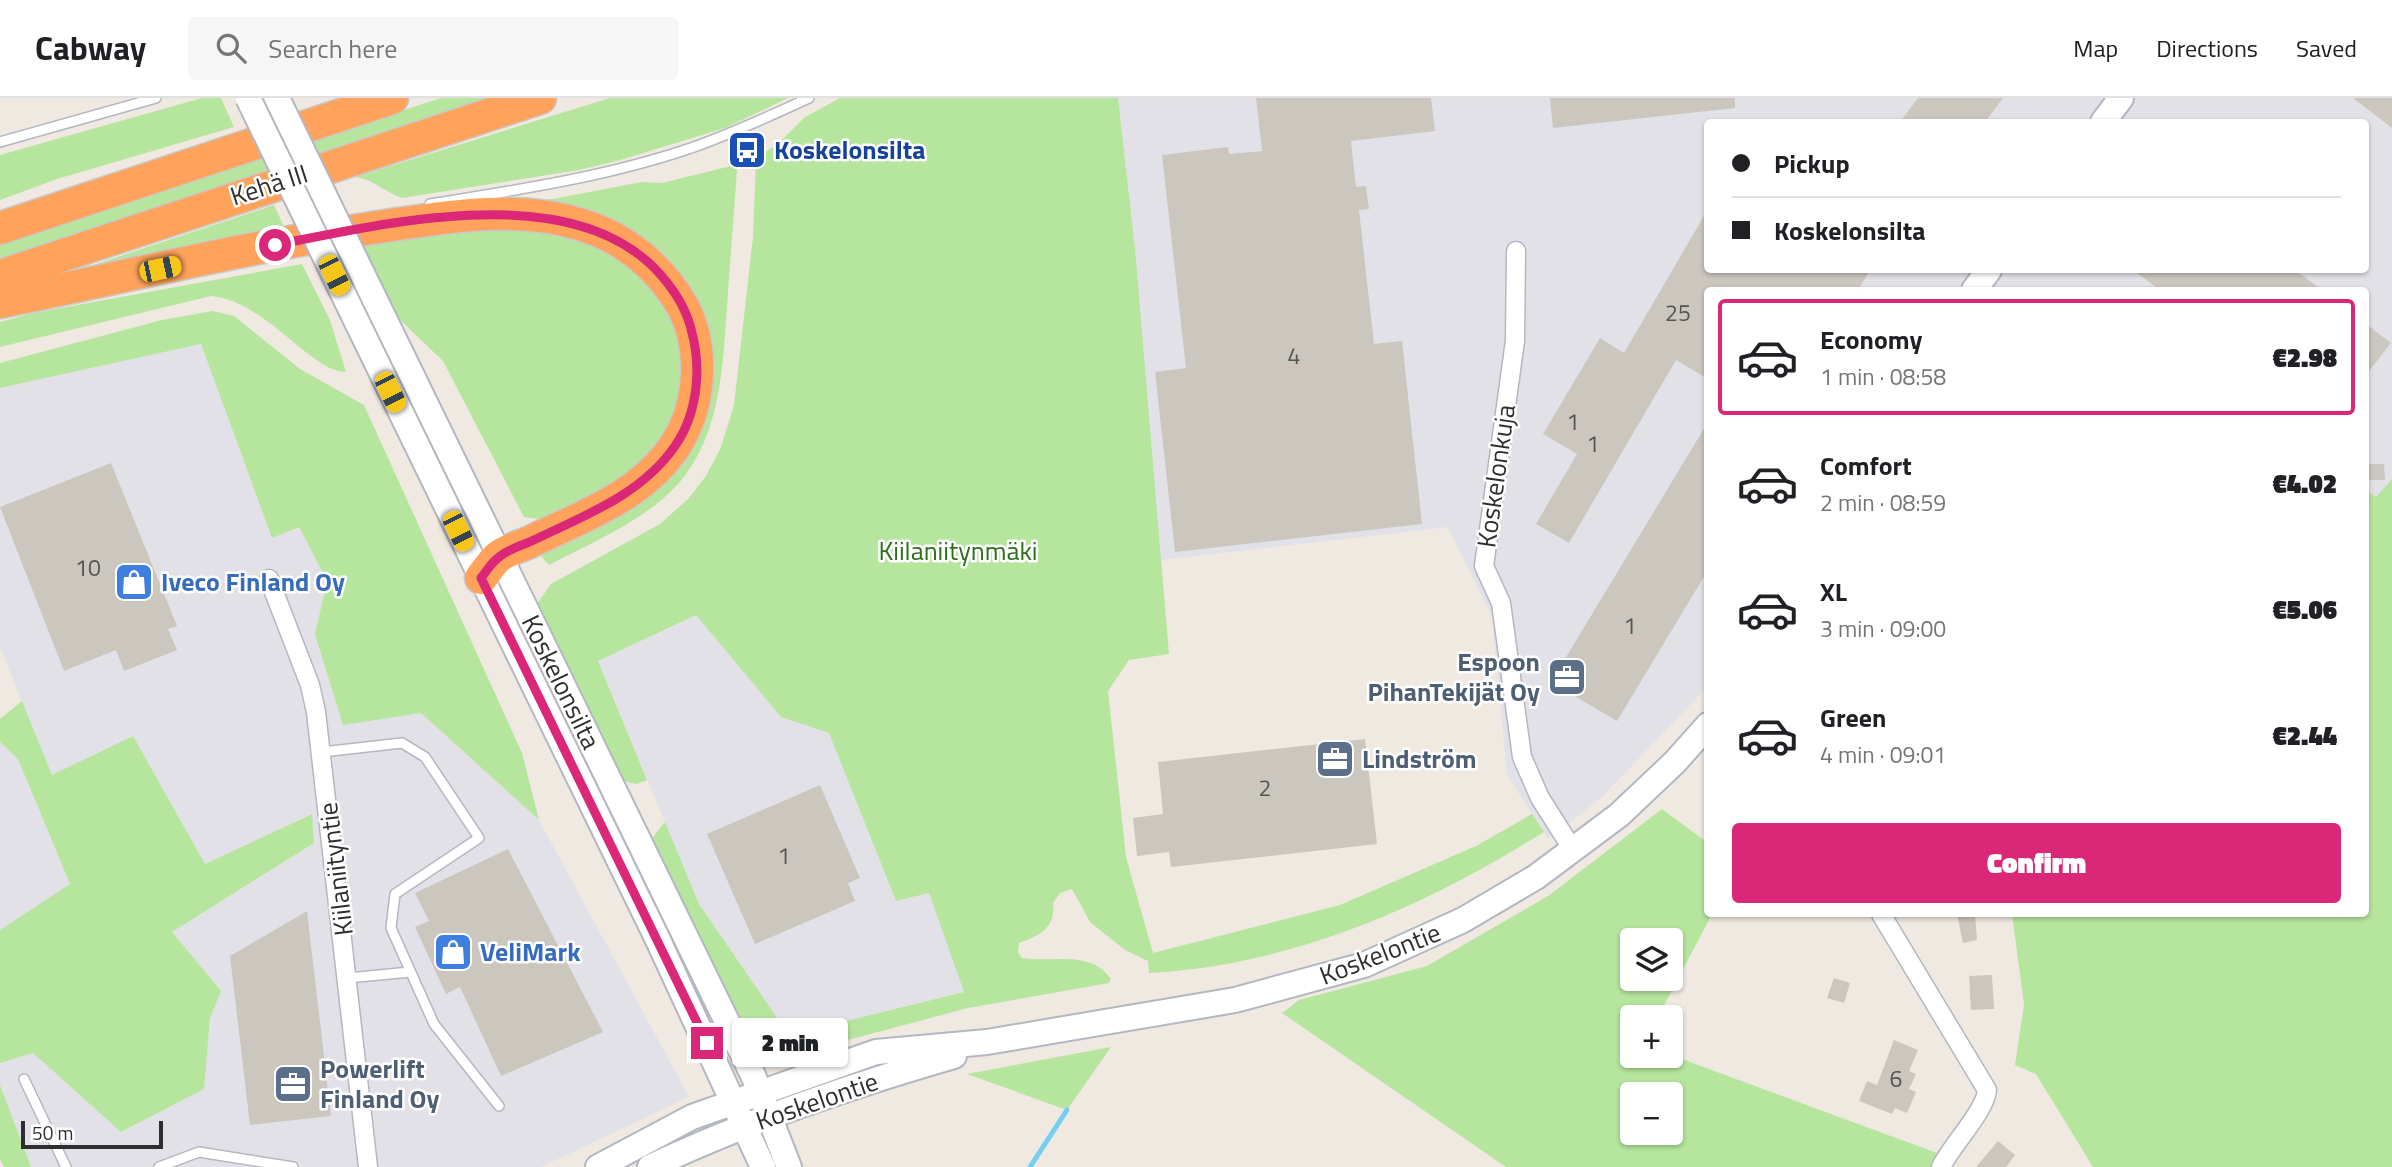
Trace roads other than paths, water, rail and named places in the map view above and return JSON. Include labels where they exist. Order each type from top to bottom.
[{"type":"highway","name":"Kehä III","points":[[0,228],[392,98]]},
{"type":"highway","name":"Kehä III","points":[[0,276],[94,242],[540,98]]},
{"type":"highway","points":[[0,302],[321,236],[456,216],[543,217],[581,224],[614,237],[649,261],[673,289],[688,318],[696,348],[692,408],[676,444],[657,471],[622,496],[490,567]]},
{"type":"main road","name":"Koskelonsilta","points":[[248,98],[334,275],[490,567],[760,1092],[789,1167]]},
{"type":"main road","name":"Koskelonsilta","points":[[276,98],[358,265],[490,567],[763,1167]]},
{"type":"main road","points":[[2104,119],[2122,98]]},
{"type":"main road","name":"Koskelontie","points":[[598,1167],[692,1117],[876,1052],[987,1042],[1044,1030],[1235,1000],[1364,965],[1463,920],[1573,850],[1619,815],[1675,762],[1704,729]]},
{"type":"main road","name":"Koskelontie","points":[[650,1167],[744,1126],[958,1055],[987,1042]]},
{"type":"street","name":"Koskelonkuja","points":[[1516,251],[1516,341],[1484,566],[1501,603],[1522,757],[1540,798],[1573,850]]},
{"type":"street","name":"Kiilaniityntie","points":[[269,579],[310,685],[322,752],[368,1167]]},
{"type":"street","points":[[1883,917],[1987,1090],[1983,1103],[1951,1147],[1941,1167]]},
{"type":"lane","points":[[0,142],[156,98]]},
{"type":"lane","points":[[419,206],[553,184],[618,169],[690,148],[809,98]]},
{"type":"lane","points":[[321,236],[394,213]]},
{"type":"lane","points":[[322,752],[402,743],[425,757],[479,838],[395,894],[391,928],[434,1024],[499,1106]]},
{"type":"lane","points":[[348,978],[411,972]]},
{"type":"lane","points":[[24,1079],[66,1167]]},
{"type":"lane","points":[[159,1167],[199,1152],[293,1167]]},
{"type":"waterway","points":[[1030,1167],[1067,1110]]},
{"type":"place","name":"Koskelonsilta","points":[[747,150]]},
{"type":"place","name":"Iveco Finland Oy","points":[[134,582]]},
{"type":"place","name":"Espoon PihanTekijät Oy","points":[[1567,677]]},
{"type":"place","name":"Lindström","points":[[1335,759]]},
{"type":"place","name":"VeliMark","points":[[453,952]]},
{"type":"place","name":"Powerlift Finland Oy","points":[[293,1084]]},
{"type":"park label","name":"Kiilaniitynmäki","points":[[958,551]]}]
